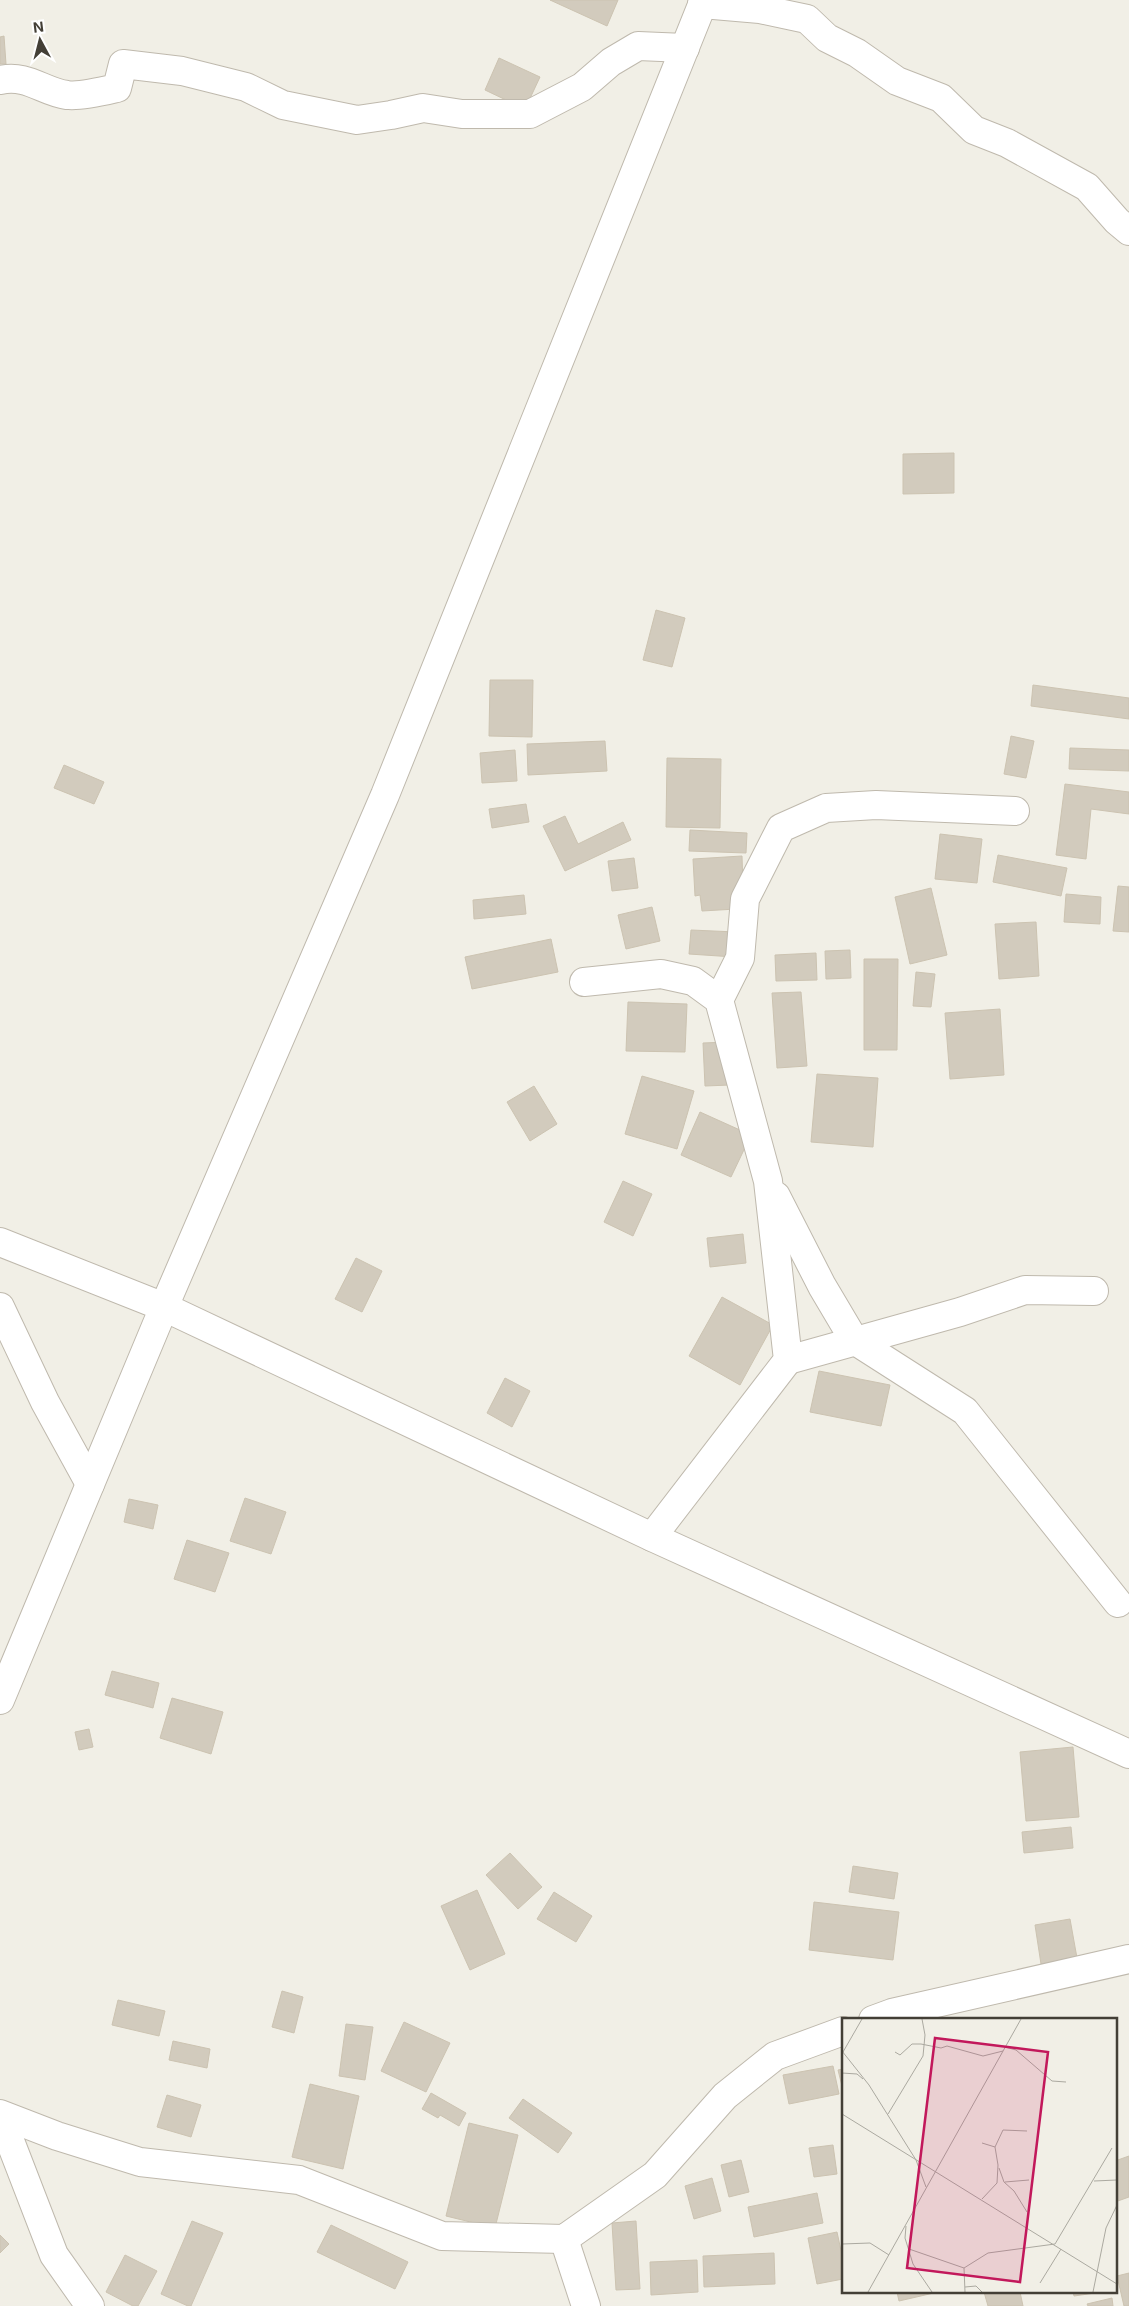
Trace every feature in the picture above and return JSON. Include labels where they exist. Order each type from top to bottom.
[{"type":"street","points":[[0,1700],[164,1307],[385,795],[703,2],[760,9],[807,19],[827,38],[857,53],[897,81],[941,98],[974,130],[1007,143],[1087,187],[1116,221],[1129,231]]},
{"type":"street","points":[[0,80],[12,77],[67,96],[91,93],[117,88],[123,64],[182,70],[246,87],[283,105],[357,120],[423,108],[462,114],[530,114],[582,87],[611,62],[638,46],[685,48]]},
{"type":"street","points":[[720,1000],[740,958],[745,898],[781,828],[826,808],[876,805],[1015,811]]},
{"type":"street","points":[[584,982],[661,974],[693,980],[720,1000],[768,1181],[788,1360]]},
{"type":"street","points":[[768,1181],[822,1286],[854,1340],[965,1411],[1118,1603]]},
{"type":"street","points":[[0,1242],[164,1307],[652,1537],[1129,1754]]},
{"type":"street","points":[[652,1537],[788,1360],[854,1340],[960,1312],[1025,1290],[1094,1291]]},
{"type":"street","points":[[0,1307],[45,1402],[90,1484]]},
{"type":"street","points":[[878,2018],[892,2013],[1129,1959]]},
{"type":"street","points":[[0,2114],[57,2136],[140,2162],[299,2180],[442,2236],[564,2239],[655,2175],[725,2096],[775,2056],[842,2031]]},
{"type":"street","points":[[0,2114],[54,2254],[90,2306]]},
{"type":"street","points":[[564,2239],[586,2306]]},
{"type":"building","points":[[550,0],[618,0],[607,26]]},
{"type":"building","points":[[4,36],[6,64],[0,64],[0,37]]},
{"type":"building","points":[[499,58],[540,77],[525,109],[485,90]]},
{"type":"building","points":[[954,453],[954,493],[903,494],[903,454]]},
{"type":"building","points":[[656,610],[685,618],[672,667],[643,660]]},
{"type":"building","points":[[490,680],[533,680],[532,737],[489,736]]},
{"type":"building","points":[[1033,685],[1129,698],[1129,719],[1031,706]]},
{"type":"building","points":[[1011,736],[1034,741],[1026,778],[1004,774]]},
{"type":"building","points":[[605,741],[607,771],[528,775],[527,744]]},
{"type":"building","points":[[1070,748],[1129,750],[1129,771],[1069,769]]},
{"type":"building","points":[[515,750],[517,781],[482,783],[480,753]]},
{"type":"building","points":[[667,758],[721,759],[720,828],[666,827]]},
{"type":"building","points":[[64,765],[104,782],[94,804],[54,788]]},
{"type":"building","points":[[1065,784],[1129,792],[1129,814],[1091,809],[1086,859],[1056,855]]},
{"type":"building","points":[[526,804],[529,822],[492,828],[489,809]]},
{"type":"building","points":[[565,816],[578,844],[623,822],[631,840],[565,871],[543,826]]},
{"type":"building","points":[[690,830],[747,833],[746,853],[689,851]]},
{"type":"building","points":[[940,834],[982,839],[977,883],[935,879]]},
{"type":"building","points":[[998,855],[1067,868],[1061,896],[993,882]]},
{"type":"building","points":[[742,856],[743,888],[734,889],[736,909],[702,911],[700,895],[695,896],[693,859]]},
{"type":"building","points":[[634,858],[638,888],[612,891],[608,861]]},
{"type":"building","points":[[1118,886],[1129,887],[1129,932],[1113,931]]},
{"type":"building","points":[[931,888],[947,955],[910,964],[895,897]]},
{"type":"building","points":[[1066,894],[1101,897],[1100,924],[1064,922]]},
{"type":"building","points":[[524,895],[526,914],[474,919],[473,900]]},
{"type":"building","points":[[652,907],[660,941],[626,949],[618,915]]},
{"type":"building","points":[[1036,922],[1039,976],[999,979],[995,924]]},
{"type":"building","points":[[691,930],[736,932],[734,957],[689,954]]},
{"type":"building","points":[[551,939],[558,972],[472,989],[465,957]]},
{"type":"building","points":[[850,950],[851,978],[826,979],[825,951]]},
{"type":"building","points":[[816,953],[817,980],[776,981],[775,955]]},
{"type":"building","points":[[864,959],[898,959],[897,1050],[864,1050]]},
{"type":"building","points":[[916,972],[935,974],[931,1007],[913,1006]]},
{"type":"building","points":[[801,992],[807,1066],[777,1068],[772,993]]},
{"type":"building","points":[[628,1002],[687,1004],[685,1052],[626,1051]]},
{"type":"building","points":[[1000,1009],[1004,1075],[950,1079],[945,1013]]},
{"type":"building","points":[[728,1042],[730,1085],[705,1086],[703,1043]]},
{"type":"building","points":[[817,1074],[878,1078],[873,1147],[811,1142]]},
{"type":"building","points":[[642,1076],[694,1091],[677,1149],[625,1134]]},
{"type":"building","points":[[534,1086],[557,1124],[530,1141],[507,1102]]},
{"type":"building","points":[[700,1112],[751,1135],[731,1177],[681,1155]]},
{"type":"building","points":[[623,1181],[652,1194],[633,1236],[604,1222]]},
{"type":"building","points":[[743,1234],[746,1263],[710,1267],[707,1238]]},
{"type":"building","points":[[356,1258],[382,1271],[362,1312],[335,1299]]},
{"type":"building","points":[[722,1297],[773,1325],[740,1385],[689,1356]]},
{"type":"building","points":[[819,1371],[890,1385],[881,1426],[810,1412]]},
{"type":"building","points":[[505,1378],[530,1391],[512,1427],[487,1413]]},
{"type":"building","points":[[245,1498],[286,1512],[271,1554],[230,1541]]},
{"type":"building","points":[[129,1499],[158,1505],[153,1529],[124,1522]]},
{"type":"building","points":[[187,1540],[229,1553],[215,1592],[174,1579]]},
{"type":"building","points":[[112,1671],[159,1683],[153,1708],[105,1695]]},
{"type":"building","points":[[172,1698],[223,1712],[211,1754],[160,1738]]},
{"type":"building","points":[[89,1729],[93,1747],[79,1750],[75,1732]]},
{"type":"building","points":[[1073,1747],[1079,1817],[1026,1821],[1020,1752]]},
{"type":"building","points":[[1071,1827],[1073,1848],[1024,1853],[1022,1832]]},
{"type":"building","points":[[510,1853],[542,1887],[518,1909],[486,1875]]},
{"type":"building","points":[[853,1866],[898,1873],[894,1899],[849,1892]]},
{"type":"building","points":[[477,1890],[505,1954],[470,1970],[441,1906]]},
{"type":"building","points":[[554,1892],[592,1916],[576,1942],[537,1919]]},
{"type":"building","points":[[814,1902],[899,1912],[893,1960],[809,1950]]},
{"type":"building","points":[[1070,1919],[1077,1958],[1041,1964],[1035,1925]]},
{"type":"building","points":[[282,1991],[303,1997],[294,2033],[272,2027]]},
{"type":"building","points":[[118,2000],[165,2011],[159,2036],[112,2025]]},
{"type":"building","points":[[404,2022],[450,2043],[426,2092],[381,2071]]},
{"type":"building","points":[[346,2024],[373,2027],[365,2080],[339,2076]]},
{"type":"building","points":[[173,2041],[210,2049],[207,2068],[169,2060]]},
{"type":"building","points":[[833,2066],[839,2094],[789,2104],[783,2075]]},
{"type":"building","points":[[842,2069],[842,2086],[838,2070]]},
{"type":"building","points":[[310,2084],[359,2096],[343,2169],[292,2157]]},
{"type":"building","points":[[431,2093],[466,2113],[459,2126],[440,2115],[438,2118],[422,2109]]},
{"type":"building","points":[[167,2095],[201,2105],[191,2137],[157,2127]]},
{"type":"building","points":[[523,2099],[572,2133],[558,2153],[509,2118]]},
{"type":"building","points":[[469,2123],[518,2135],[495,2228],[446,2216]]},
{"type":"building","points":[[833,2145],[837,2174],[814,2177],[809,2148]]},
{"type":"building","points":[[1129,2156],[1129,2197],[1116,2202],[1116,2161]]},
{"type":"building","points":[[741,2160],[749,2192],[729,2197],[721,2165]]},
{"type":"building","points":[[712,2178],[721,2211],[694,2219],[685,2186]]},
{"type":"building","points":[[817,2193],[823,2223],[754,2237],[748,2207]]},
{"type":"building","points":[[192,2221],[223,2233],[191,2306],[188,2306],[161,2294]]},
{"type":"building","points":[[636,2221],[640,2289],[616,2290],[612,2223]]},
{"type":"building","points":[[331,2225],[408,2262],[395,2289],[317,2252]]},
{"type":"building","points":[[837,2232],[842,2255],[842,2279],[817,2284],[808,2238]]},
{"type":"building","points":[[0,2235],[9,2244],[0,2253]]},
{"type":"building","points":[[774,2253],[775,2284],[704,2287],[703,2256]]},
{"type":"building","points":[[125,2255],[157,2271],[138,2306],[133,2306],[106,2292]]},
{"type":"building","points":[[697,2260],[698,2292],[651,2295],[650,2262]]},
{"type":"building","points":[[1129,2273],[1129,2306],[1124,2306],[1117,2276]]},
{"type":"building","points":[[897,2294],[929,2294],[899,2301]]},
{"type":"building","points":[[985,2294],[1020,2294],[1023,2306],[988,2306]]},
{"type":"building","points":[[1112,2298],[1113,2306],[1088,2306],[1087,2304]]}]
